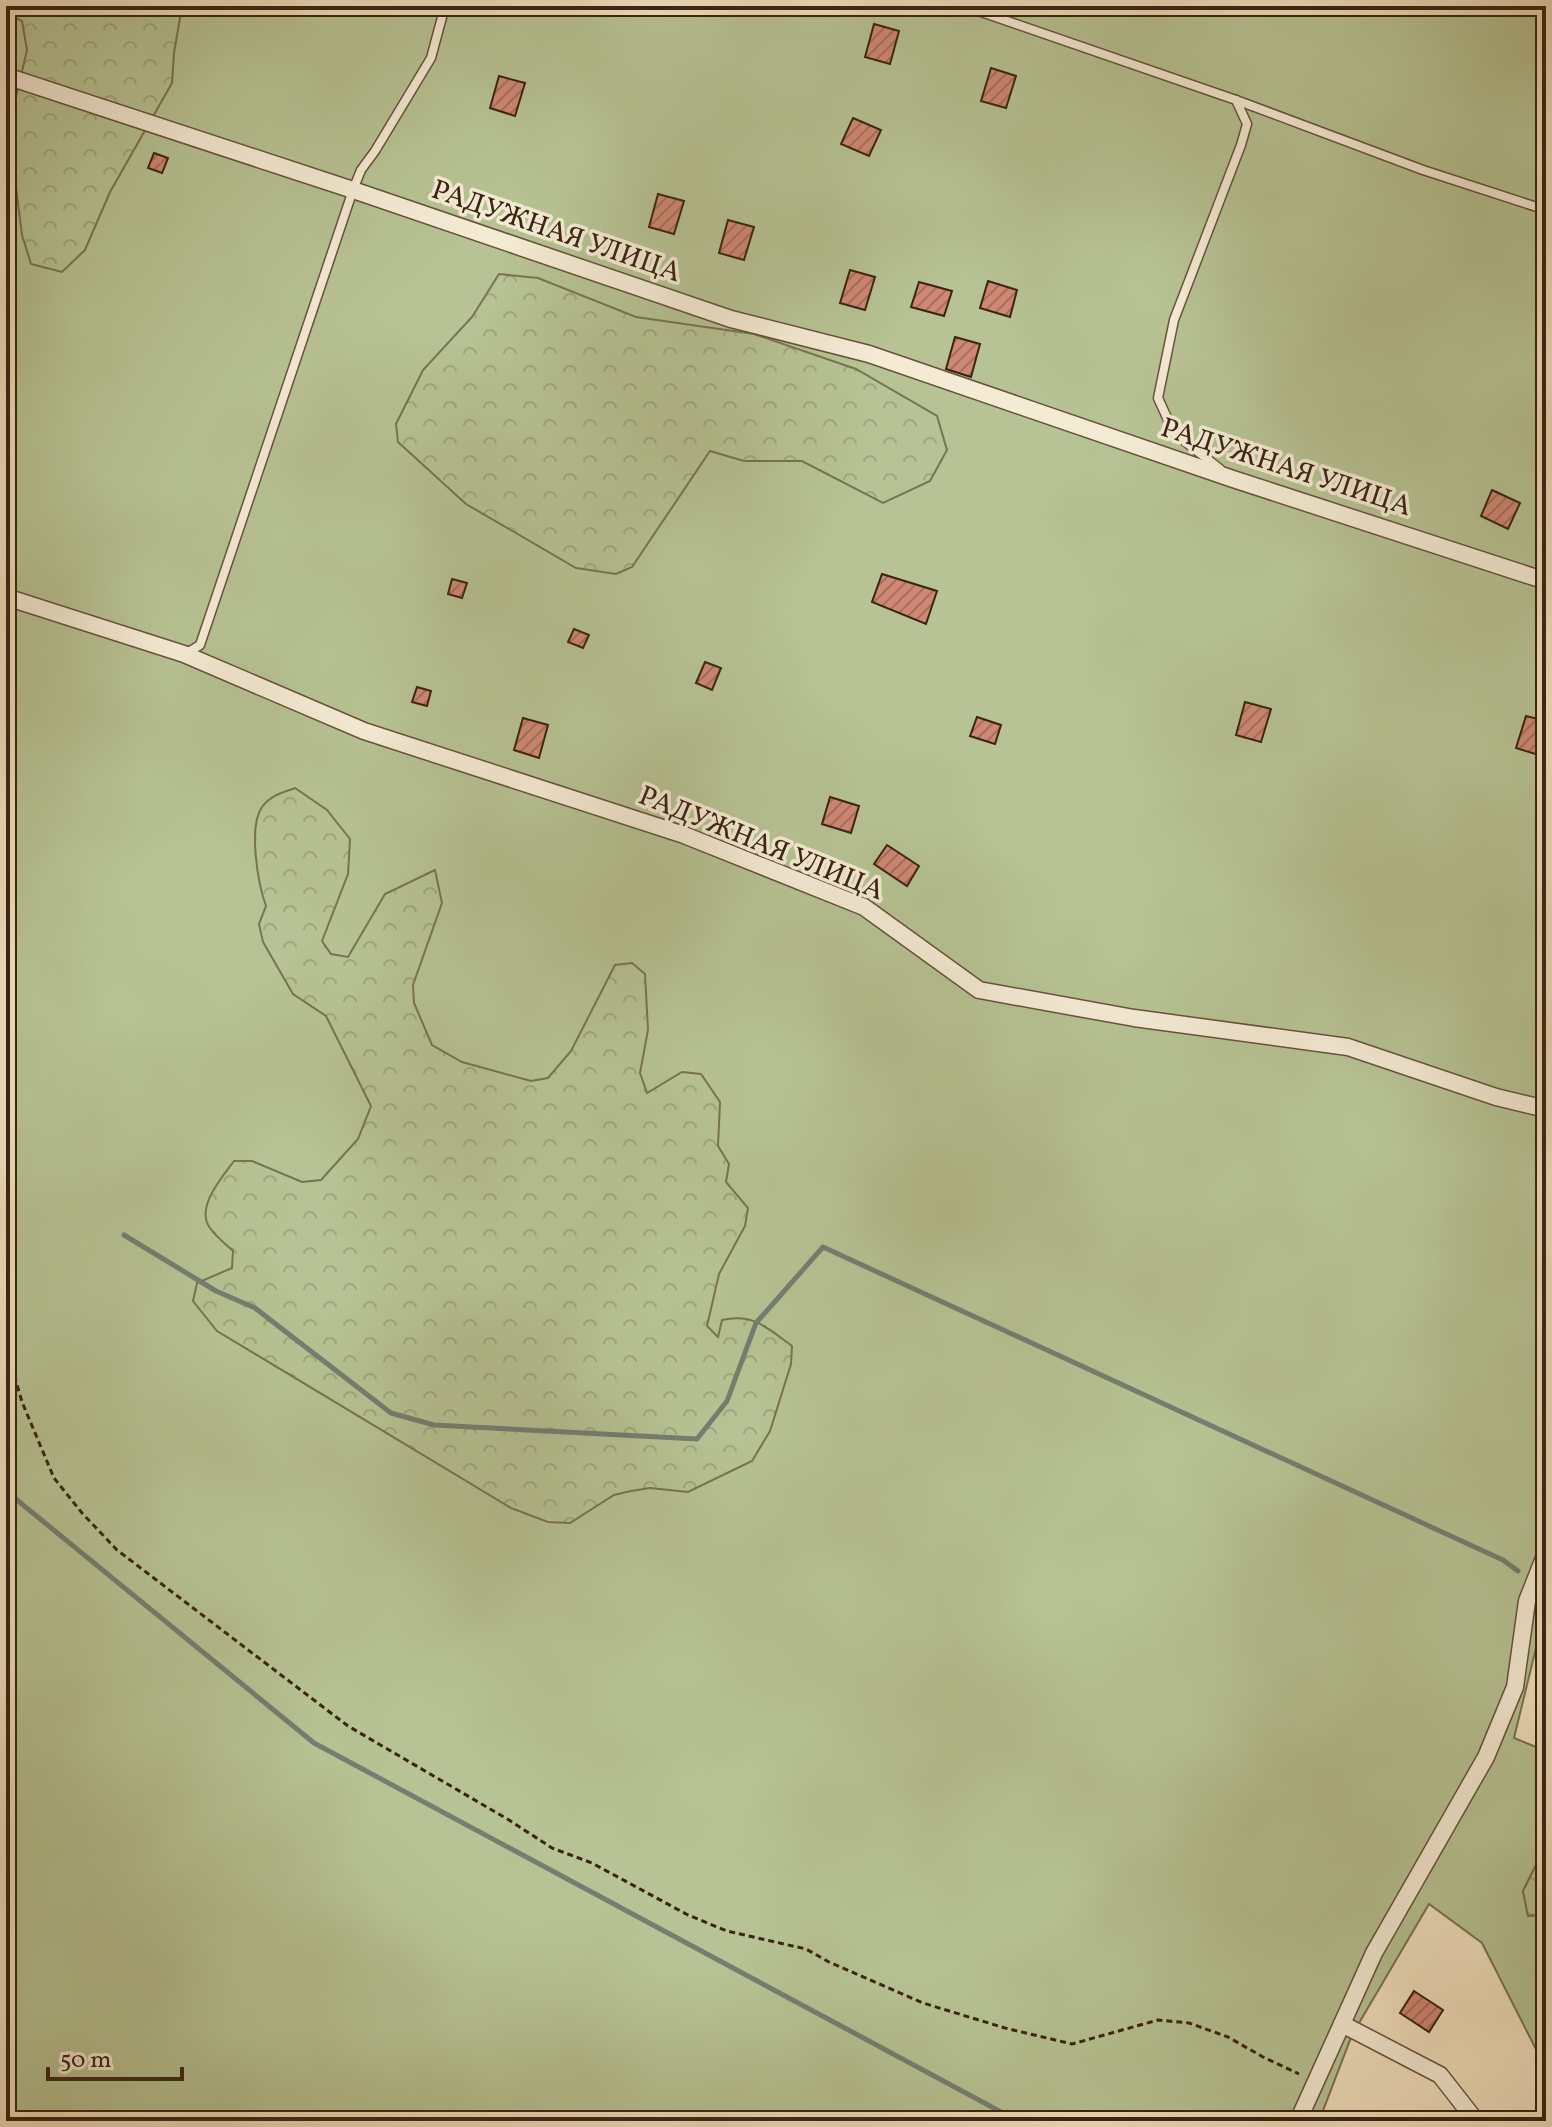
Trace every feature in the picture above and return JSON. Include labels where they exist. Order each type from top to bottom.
[{"type":"street","name":"РАДУЖНАЯ УЛИЦА","points":[[6,76],[731,319],[869,354],[1233,479],[1546,581]]},
{"type":"street","name":"РАДУЖНАЯ УЛИЦА","points":[[6,597],[184,654],[364,731],[684,835],[864,907],[979,990],[1134,1018],[1348,1047],[1496,1097],[1546,1109]]},
{"type":"street","points":[[1298,2121],[1374,1953],[1486,1757],[1515,1687],[1527,1601],[1546,1553]]},
{"type":"street","points":[[1342,2024],[1440,2075],[1476,2121]]},
{"type":"lane","points":[[184,654],[200,645],[361,170],[431,58],[445,6]]},
{"type":"lane","points":[[964,6],[1236,100],[1423,170],[1546,210]]},
{"type":"lane","points":[[1233,479],[1174,433],[1158,398],[1174,320],[1247,124],[1236,100]]},
{"type":"path","points":[[6,1347],[22,1402],[54,1478],[117,1550],[348,1726],[552,1848],[592,1863],[688,1915],[727,1931],[806,1949],[923,2003],[1072,2044],[1158,2020],[1189,2023],[1228,2037],[1316,2082]]},
{"type":"green space","points":[[6,6],[1546,6],[1546,1607],[1514,1738],[1546,1751],[1546,1845],[1523,1891],[1528,1916],[1546,1914],[1546,2069],[1482,1943],[1429,1904],[1352,2035],[1319,2121],[6,2121]]},
{"type":"green space","points":[[6,6],[182,6],[172,83],[110,192],[85,250],[62,272],[31,264],[22,235],[14,171],[13,109],[27,50],[22,21],[6,13]]},
{"type":"green space","points":[[499,274],[538,278],[636,317],[754,334],[856,369],[937,416],[947,450],[930,481],[883,503],[802,461],[744,461],[710,451],[632,567],[616,574],[576,568],[466,504],[398,442],[396,424],[423,370],[472,317]]},
{"type":"green space","points":[[295,788],[327,810],[350,839],[348,874],[322,941],[331,954],[348,957],[385,894],[435,870],[442,903],[413,985],[414,1003],[432,1045],[462,1062],[531,1081],[548,1078],[571,1051],[615,965],[632,963],[645,974],[648,1030],[640,1073],[647,1093],[682,1072],[701,1074],[720,1102],[718,1146],[729,1164],[726,1182],[748,1208],[745,1226],[719,1274],[707,1326],[718,1337],[722,1320],[752,1320],[792,1346],[791,1364],[770,1431],[752,1461],[688,1492],[650,1488],[631,1491],[614,1495],[570,1523],[548,1522],[511,1508],[217,1331],[193,1301],[197,1283],[232,1268],[233,1251],[210,1228],[206,1211],[212,1193],[234,1161],[252,1161],[302,1182],[321,1180],[358,1139],[371,1106],[326,1016],[293,994],[263,942],[259,924],[266,906],[256,856],[258,816],[269,800]]},
{"type":"green space","points":[[1546,1845],[1546,1914],[1528,1916],[1523,1891]]},
{"type":"building","points":[[874,24],[899,31],[890,64],[865,57]]},
{"type":"building","points":[[991,68],[1016,76],[1006,108],[981,101]]},
{"type":"building","points":[[499,76],[525,83],[515,116],[490,108]]},
{"type":"building","points":[[853,118],[881,130],[869,156],[841,144]]},
{"type":"building","points":[[154,153],[168,158],[162,173],[148,168]]},
{"type":"building","points":[[658,194],[684,201],[674,234],[649,227]]},
{"type":"building","points":[[728,220],[754,227],[744,260],[719,253]]},
{"type":"building","points":[[850,270],[875,277],[865,310],[840,303]]},
{"type":"building","points":[[988,281],[1017,290],[1010,317],[980,308]]},
{"type":"building","points":[[919,282],[952,291],[944,316],[911,307]]},
{"type":"building","points":[[955,337],[980,344],[971,377],[946,369]]},
{"type":"building","points":[[1492,490],[1520,503],[1508,529],[1481,516]]},
{"type":"building","points":[[882,574],[937,591],[926,624],[872,602]]},
{"type":"building","points":[[452,579],[467,583],[462,598],[448,594]]},
{"type":"building","points":[[574,629],[589,635],[583,648],[568,642]]},
{"type":"building","points":[[705,662],[721,668],[712,690],[696,683]]},
{"type":"building","points":[[417,687],[431,691],[427,706],[412,702]]},
{"type":"building","points":[[1245,702],[1271,709],[1261,742],[1236,735]]},
{"type":"building","points":[[1526,716],[1546,721],[1542,756],[1516,748]]},
{"type":"building","points":[[977,717],[1001,725],[995,744],[970,736]]},
{"type":"building","points":[[523,718],[548,725],[539,758],[514,750]]},
{"type":"building","points":[[830,797],[859,806],[851,833],[822,824]]},
{"type":"building","points":[[887,845],[919,866],[907,886],[874,864]]},
{"type":"building","points":[[1414,1991],[1443,2010],[1429,2032],[1400,2013]]},
{"type":"waterway","points":[[124,1235],[216,1291],[255,1308],[391,1413],[434,1425],[697,1439],[727,1401],[756,1323],[823,1247],[1503,1560],[1518,1571]]},
{"type":"waterway","points":[[6,1491],[314,1743],[1018,2121]]}]
